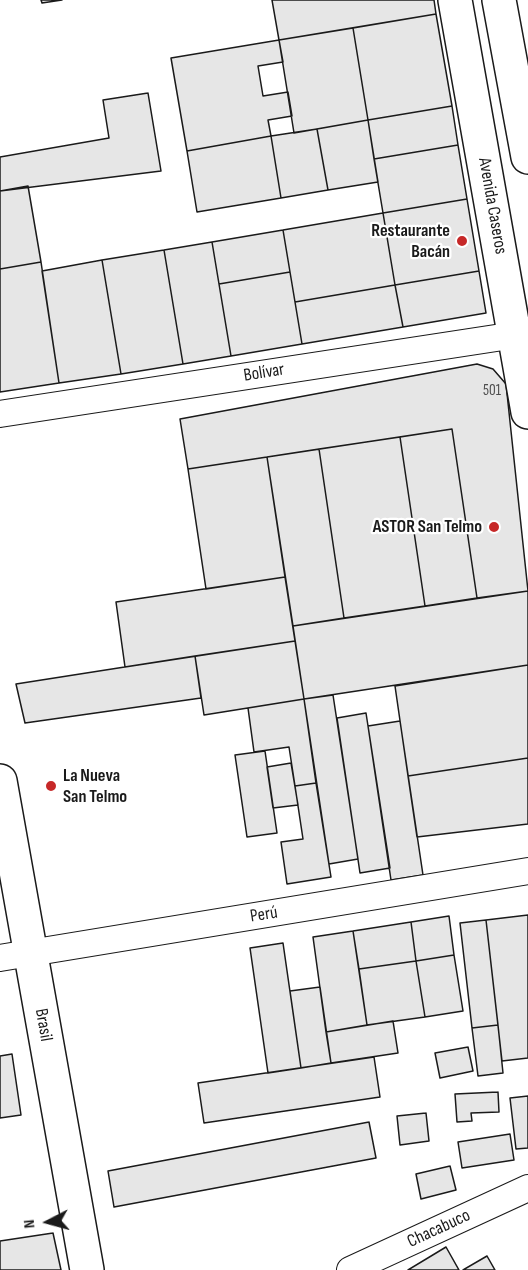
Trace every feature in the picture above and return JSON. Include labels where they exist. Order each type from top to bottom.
[{"type":"main road","name":"Avenida Caseros","points":[[455,0],[522,334],[528,412]]},
{"type":"main road","points":[[499,0],[528,157]]},
{"type":"main road","name":"Brasil","points":[[0,781],[15,956],[87,1270]]},
{"type":"street","name":"Bolívar","points":[[0,414],[522,334]]},
{"type":"street","name":"Perú","points":[[15,956],[528,871]]},
{"type":"street","name":"Chacabuco","points":[[350,1270],[528,1188]]},
{"type":"building","points":[[41,0],[62,0],[42,3]]},
{"type":"building","points":[[272,0],[434,0],[436,14],[279,40]]},
{"type":"building","points":[[436,14],[452,106],[368,120],[353,28]]},
{"type":"building","points":[[353,28],[368,120],[294,133],[279,40]]},
{"type":"building","points":[[279,40],[283,62],[258,66],[263,96],[288,92],[292,116],[268,120],[271,136],[187,151],[171,58]]},
{"type":"building","points":[[148,93],[161,171],[0,191],[0,157],[109,138],[103,100]]},
{"type":"building","points":[[452,106],[458,145],[374,159],[368,120]]},
{"type":"building","points":[[368,120],[378,182],[328,190],[317,129]]},
{"type":"building","points":[[317,129],[328,190],[281,198],[271,136]]},
{"type":"building","points":[[271,136],[281,198],[197,212],[187,151]]},
{"type":"building","points":[[458,145],[467,199],[383,213],[374,159]]},
{"type":"building","points":[[28,186],[41,262],[0,269],[0,191]]},
{"type":"building","points":[[467,199],[479,271],[395,285],[383,213]]},
{"type":"building","points":[[383,213],[395,285],[295,302],[283,230]]},
{"type":"building","points":[[283,230],[290,272],[219,284],[212,242]]},
{"type":"building","points":[[212,242],[231,356],[183,364],[164,250]]},
{"type":"building","points":[[164,250],[183,364],[121,374],[102,260]]},
{"type":"building","points":[[102,260],[121,374],[59,383],[42,271]]},
{"type":"building","points":[[41,262],[59,383],[0,392],[0,269]]},
{"type":"building","points":[[479,271],[486,313],[403,327],[395,285]]},
{"type":"building","points":[[290,272],[302,344],[231,356],[219,284]]},
{"type":"building","points":[[395,285],[403,327],[302,344],[295,302]]},
{"type":"building","name":"ASTOR San Telmo","points":[[477,364],[493,369],[506,384],[528,591],[477,598],[452,429],[188,469],[180,419]]},
{"type":"building","points":[[452,429],[477,598],[425,606],[400,437]]},
{"type":"building","points":[[400,437],[425,606],[344,618],[319,449]]},
{"type":"building","points":[[319,449],[344,618],[293,626],[267,457]]},
{"type":"building","points":[[267,457],[285,577],[206,589],[188,469]]},
{"type":"building","points":[[285,577],[295,641],[125,667],[116,602]]},
{"type":"building","points":[[528,591],[528,665],[304,699],[293,626]]},
{"type":"building","points":[[295,641],[304,699],[204,715],[195,656]]},
{"type":"building","points":[[195,656],[201,698],[25,723],[16,684]]},
{"type":"building","points":[[528,665],[528,758],[408,776],[395,686]]},
{"type":"building","points":[[333,695],[358,859],[329,864],[304,699]]},
{"type":"building","points":[[304,699],[316,783],[295,786],[289,747],[254,752],[248,708]]},
{"type":"building","points":[[366,713],[390,868],[360,873],[337,718]]},
{"type":"building","points":[[400,721],[423,875],[391,880],[368,726]]},
{"type":"building","points":[[265,751],[277,833],[247,837],[235,755]]},
{"type":"building","points":[[528,758],[528,824],[417,837],[408,776]]},
{"type":"building","points":[[291,763],[298,805],[273,808],[267,767]]},
{"type":"building","points":[[316,783],[331,877],[287,884],[281,842],[303,839],[295,786]]},
{"type":"building","points":[[528,915],[528,1058],[502,1061],[486,920]]},
{"type":"building","points":[[449,916],[454,955],[416,961],[411,922]]},
{"type":"building","points":[[486,920],[498,1025],[472,1028],[460,923]]},
{"type":"building","points":[[411,922],[416,961],[359,969],[353,931]]},
{"type":"building","points":[[353,931],[367,1025],[326,1032],[313,937]]},
{"type":"building","points":[[283,943],[301,1068],[268,1073],[250,948]]},
{"type":"building","points":[[454,955],[463,1011],[425,1017],[416,961]]},
{"type":"building","points":[[416,961],[425,1017],[367,1025],[359,969]]},
{"type":"building","points":[[320,987],[331,1063],[301,1068],[290,991]]},
{"type":"building","points":[[393,1021],[398,1053],[331,1063],[326,1032]]},
{"type":"building","points":[[498,1025],[503,1073],[478,1076],[472,1028]]},
{"type":"building","points":[[468,1047],[473,1071],[440,1078],[435,1053]]},
{"type":"building","points":[[12,1054],[21,1115],[0,1118],[0,1056]]},
{"type":"building","points":[[374,1057],[380,1097],[204,1123],[198,1083]]},
{"type":"building","points":[[498,1092],[499,1112],[471,1113],[472,1121],[457,1122],[455,1094]]},
{"type":"building","points":[[528,1096],[528,1148],[516,1149],[510,1098]]},
{"type":"building","points":[[426,1113],[429,1141],[400,1145],[397,1116]]},
{"type":"building","points":[[369,1122],[376,1158],[114,1207],[108,1171]]},
{"type":"building","points":[[510,1134],[514,1160],[462,1168],[458,1142]]},
{"type":"building","points":[[450,1166],[456,1190],[421,1199],[416,1174]]},
{"type":"building","points":[[53,1233],[61,1270],[0,1270],[0,1241]]},
{"type":"building","points":[[446,1247],[459,1270],[408,1270]]},
{"type":"building","points":[[487,1256],[495,1270],[463,1270]]},
{"type":"place","name":"Restaurante Bacán","points":[[462,241]]},
{"type":"place","name":"ASTOR San Telmo","points":[[494,527]]},
{"type":"place","name":"La Nueva San Telmo","points":[[51,786]]}]
